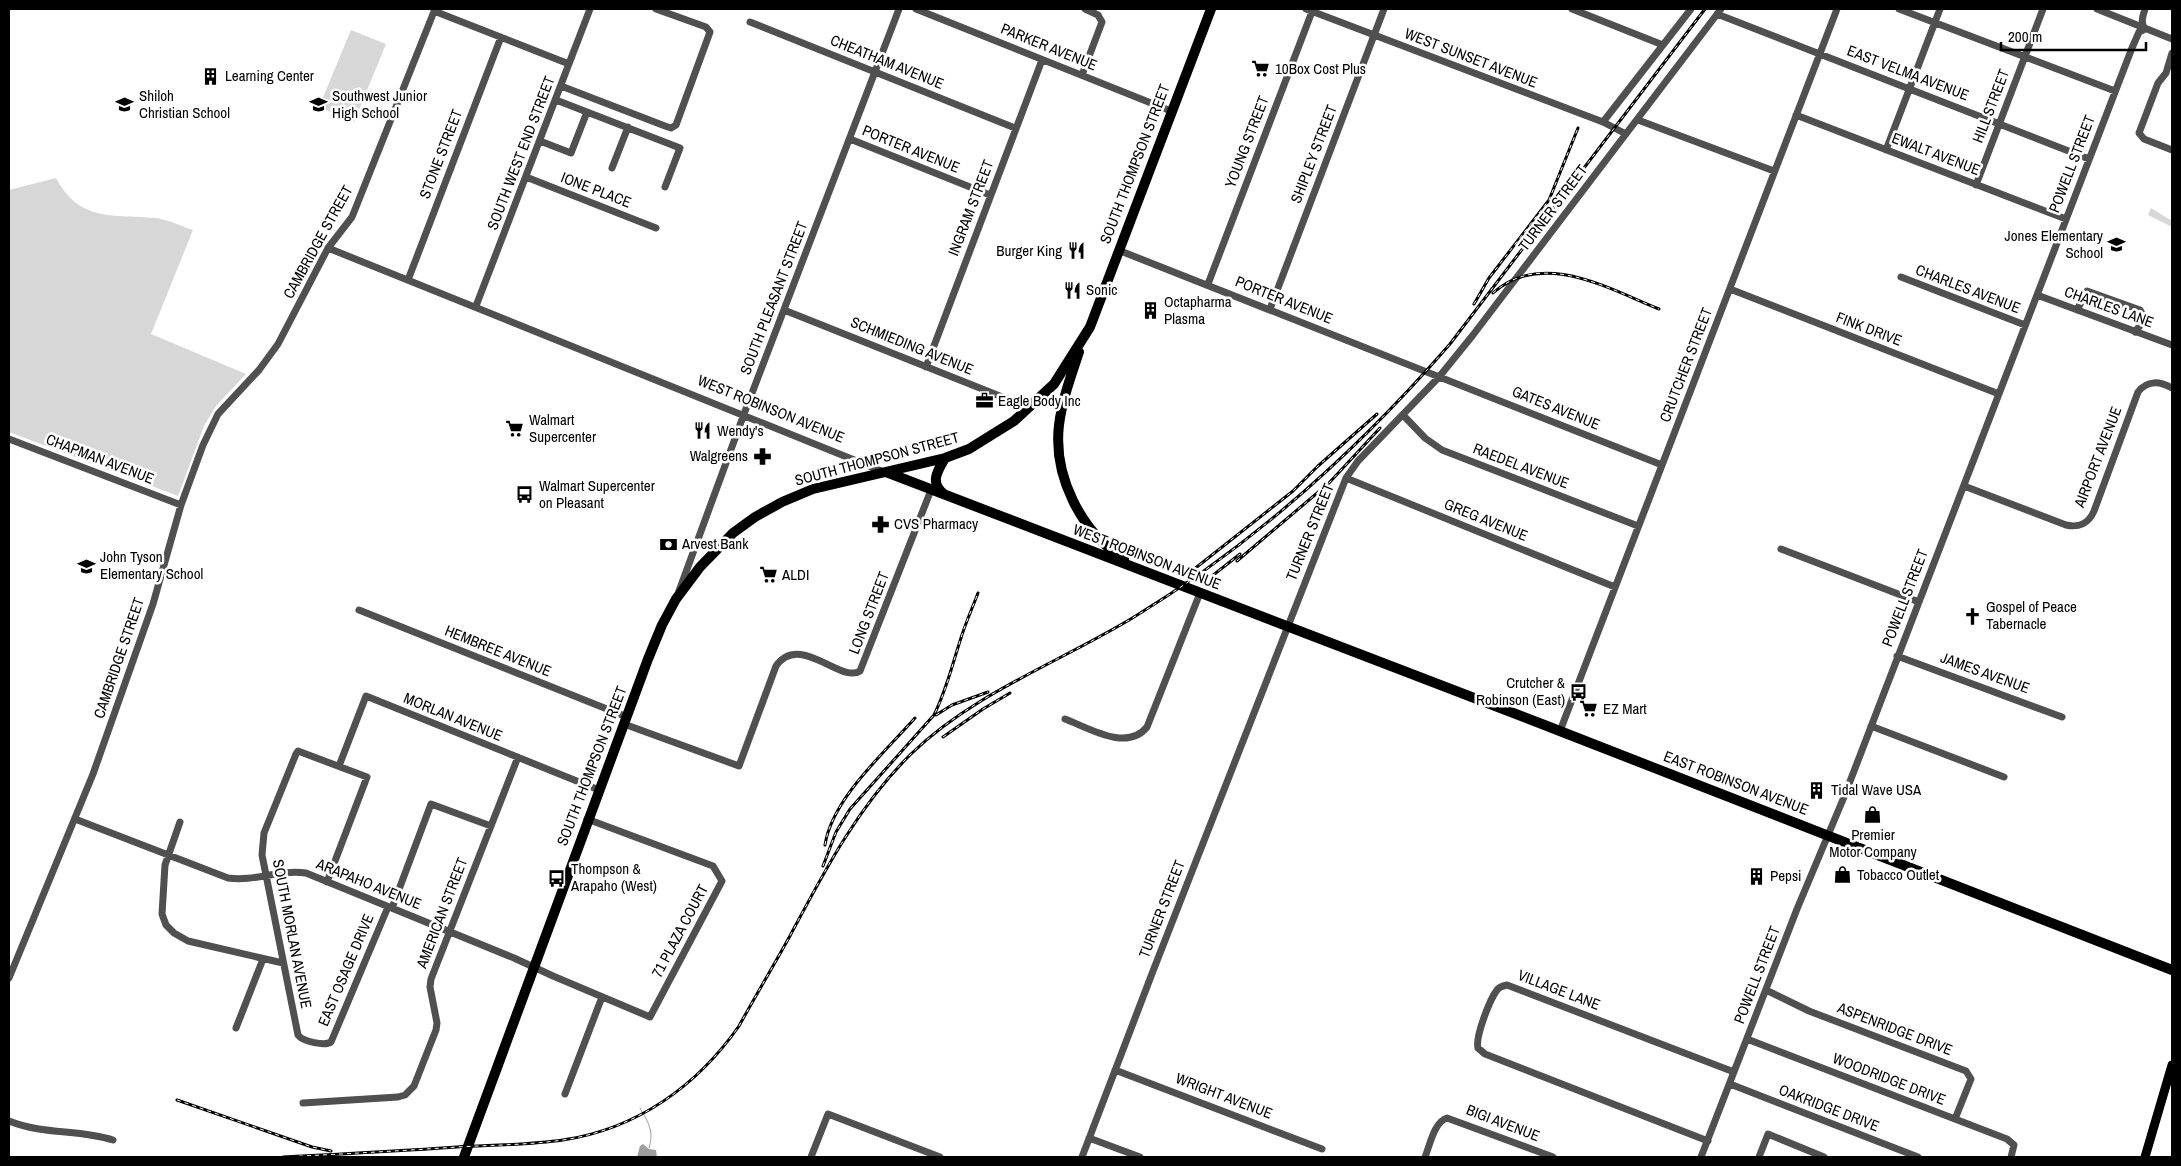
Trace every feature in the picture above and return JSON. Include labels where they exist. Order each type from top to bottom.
[{"type":"highway","name":"SOUTH THOMPSON STREET","points":[[464,1157],[535,968],[587,819],[662,625],[676,599],[714,551],[755,517],[782,502],[813,489],[945,458],[969,449],[996,434],[1030,408],[1054,384],[1083,340],[1211,9]]},
{"type":"highway","points":[[1083,340],[1064,398],[1058,438],[1061,470],[1072,499],[1092,531],[1104,545],[1142,570]]},
{"type":"highway","points":[[1054,384],[1064,398]]},
{"type":"highway","points":[[945,458],[937,472],[935,481],[941,492],[951,498]]},
{"type":"highway","name":"WEST ROBINSON AVENUE","points":[[886,472],[1288,626]]},
{"type":"highway","points":[[1085,549],[1092,531]]},
{"type":"highway","name":"EAST ROBINSON AVENUE","points":[[1288,626],[2172,970]]},
{"type":"main road","points":[[2145,1157],[2172,1065]]},
{"type":"street","name":"SOUTH WEST END STREET","points":[[476,306],[590,9]]},
{"type":"street","points":[[561,86],[665,126],[671,128],[676,125],[710,32],[706,28],[656,9]]},
{"type":"street","name":"SOUTH PLEASANT STREET","points":[[676,599],[744,414],[899,9]]},
{"type":"street","name":"PARKER AVENUE","points":[[916,9],[1171,112]]},
{"type":"street","points":[[1082,76],[1101,27],[1101,18],[1085,9]]},
{"type":"street","name":"WEST SUNSET AVENUE","points":[[1310,9],[1603,122],[1626,134]]},
{"type":"street","name":"YOUNG STREET","points":[[1208,284],[1310,9]]},
{"type":"street","name":"SHIPLEY STREET","points":[[1270,309],[1384,9]]},
{"type":"street","points":[[1572,9],[1664,45]]},
{"type":"street","points":[[1603,122],[1691,9]]},
{"type":"street","name":"CRUTCHER STREET","points":[[1560,731],[1837,9]]},
{"type":"street","points":[[1899,9],[2116,91]]},
{"type":"street","points":[[1886,150],[1940,9]]},
{"type":"street","name":"HILL STREET","points":[[1976,184],[2043,9]]},
{"type":"street","points":[[2097,9],[2172,39]]},
{"type":"street","name":"POWELL STREET","points":[[1702,1157],[1964,486],[2089,158],[2142,27],[2145,9]]},
{"type":"street","points":[[435,10],[570,64]]},
{"type":"street","name":"CAMBRIDGE STREET","points":[[9,978],[93,774],[153,604],[181,505],[203,444],[218,414],[259,370],[278,344],[328,248],[352,217],[435,10]]},
{"type":"street","name":"EAST VELMA AVENUE","points":[[1719,12],[1820,54],[2089,158]]},
{"type":"street","name":"TURNER STREET","points":[[1082,1157],[1346,478],[1358,460],[1439,377],[1517,278],[1719,12]]},
{"type":"street","points":[[2125,20],[2142,18]]},
{"type":"street","name":"CHEATHAM AVENUE","points":[[750,22],[1015,128]]},
{"type":"street","name":"STONE STREET","points":[[408,280],[500,37]]},
{"type":"street","points":[[2172,53],[2172,59],[2166,73],[2158,84],[2139,133],[2144,139],[2172,150]]},
{"type":"street","name":"INGRAM STREET","points":[[926,367],[1042,60]]},
{"type":"street","points":[[556,100],[680,148],[664,187]]},
{"type":"street","points":[[540,141],[571,154],[587,112]]},
{"type":"street","name":"EWALT AVENUE","points":[[1796,115],[2066,219]]},
{"type":"street","points":[[1638,120],[1774,171]]},
{"type":"street","points":[[612,168],[628,127]]},
{"type":"street","name":"PORTER AVENUE","points":[[850,139],[990,195]]},
{"type":"street","name":"IONE PLACE","points":[[526,177],[656,228]]},
{"type":"street","name":"WEST ROBINSON AVENUE","points":[[328,248],[886,472]]},
{"type":"street","name":"PORTER AVENUE","points":[[1118,250],[1439,377]]},
{"type":"street","name":"CHARLES AVENUE","points":[[1901,277],[2025,325]]},
{"type":"street","name":"FINK DRIVE","points":[[1730,288],[1999,394]]},
{"type":"street","points":[[2077,310],[2087,291],[2140,310],[2145,319],[2135,332]]},
{"type":"street","name":"CHARLES LANE","points":[[2037,295],[2172,345]]},
{"type":"street","name":"SCHMIEDING AVENUE","points":[[784,310],[1030,408]]},
{"type":"street","name":"GATES AVENUE","points":[[1439,377],[1662,465]]},
{"type":"street","name":"AIRPORT AVENUE","points":[[1964,486],[2066,525],[2075,526],[2083,524],[2092,515],[2138,392],[2149,384],[2170,385]]},
{"type":"street","name":"RAEDEL AVENUE","points":[[1403,415],[1425,438],[1442,450],[1638,526]]},
{"type":"street","name":"CHAPMAN AVENUE","points":[[9,439],[181,505]]},
{"type":"street","name":"GREG AVENUE","points":[[1346,478],[1615,587]]},
{"type":"street","name":"LONG STREET","points":[[739,766],[776,666],[782,658],[795,654],[812,657],[851,673],[858,673],[860,671],[931,490]]},
{"type":"street","points":[[1781,549],[1919,602]]},
{"type":"street","points":[[1065,719],[1122,739],[1141,735],[1147,727],[1200,593]]},
{"type":"street","name":"HEMBREE AVENUE","points":[[359,610],[739,766]]},
{"type":"street","name":"JAMES AVENUE","points":[[1897,656],[2062,716]]},
{"type":"street","name":"MORLAN AVENUE","points":[[339,766],[366,696],[599,790]]},
{"type":"street","points":[[1871,726],[2004,776]]},
{"type":"street","name":"SOUTH MORLAN AVENUE","points":[[300,1038],[262,855],[264,833],[298,751],[339,766]]},
{"type":"street","name":"AMERICAN STREET","points":[[303,1103],[398,1097],[410,1092],[436,1030],[437,1023],[430,987],[431,979],[518,758]]},
{"type":"street","points":[[327,882],[367,777],[339,766]]},
{"type":"street","name":"EAST OSAGE DRIVE","points":[[300,1038],[329,1044],[390,907],[431,804],[491,826]]},
{"type":"street","name":"ARAPAHO AVENUE","points":[[75,819],[228,878],[252,879],[293,872],[306,873],[451,931],[535,968]]},
{"type":"street","name":"71 PLAZA COURT","points":[[535,968],[650,1017],[722,882],[713,866],[587,819]]},
{"type":"street","points":[[180,822],[165,866],[162,914],[166,925],[174,934],[188,941],[283,963]]},
{"type":"street","points":[[236,1028],[263,959]]},
{"type":"street","name":"VILLAGE LANE","points":[[1708,1141],[1485,1054],[1478,1048],[1478,1037],[1495,992],[1502,986],[1507,986],[1734,1072]]},
{"type":"street","name":"ASPENRIDGE DRIVE","points":[[1766,990],[1809,1011],[1966,1070],[1971,1079],[1955,1119]]},
{"type":"street","points":[[565,1094],[602,998]]},
{"type":"street","name":"WOODRIDGE DRIVE","points":[[1747,1039],[2011,1141],[2014,1146],[2012,1154]]},
{"type":"street","name":"WRIGHT AVENUE","points":[[1115,1070],[1322,1149]]},
{"type":"street","name":"OAKRIDGE DRIVE","points":[[1730,1084],[1918,1157]]},
{"type":"street","points":[[811,1157],[828,1114],[940,1157]]},
{"type":"street","name":"BIGI AVENUE","points":[[1425,1157],[1437,1126],[1443,1119],[1452,1118],[1553,1157]]},
{"type":"street","points":[[9,1121],[43,1131],[92,1134],[112,1140]]},
{"type":"street","points":[[1759,1157],[1768,1134],[1824,1157]]},
{"type":"street","points":[[1089,1138],[1140,1157]]},
{"type":"shaded area","points":[[351,30],[386,44],[354,122],[319,107]]},
{"type":"shaded area","points":[[56,178],[65,192],[76,203],[87,209],[112,215],[156,218],[193,230],[151,334],[246,374],[216,406],[204,426],[178,496],[9,432],[9,190]]},
{"type":"shaded area","points":[[2151,208],[2172,221],[2172,227],[2148,215]]},
{"type":"shaded area","points":[[643,1144],[649,1149],[656,1150],[657,1157],[637,1157],[640,1146]]},
{"type":"waterway","points":[[640,1108],[642,1112]]},
{"type":"waterway","points":[[644,1115],[651,1131],[649,1148]]},
{"type":"railway","points":[[283,1157],[523,1144],[563,1140],[616,1126],[640,1115],[684,1086],[704,1068],[739,1026],[830,862],[859,816],[892,774],[936,732],[962,713],[1018,680],[1134,617],[1178,589],[1262,526],[1341,458],[1379,421],[1450,344],[1705,9]]},
{"type":"railway","points":[[1474,304],[1489,278],[1549,200],[1578,128]]},
{"type":"railway","points":[[1493,293],[1512,280],[1533,274],[1554,273],[1576,277],[1597,284],[1659,309]]},
{"type":"railway","points":[[1193,570],[1293,491],[1318,466],[1377,414]]},
{"type":"railway","points":[[1237,561],[1329,483],[1380,428]]},
{"type":"railway","points":[[1212,576],[1240,554]]},
{"type":"railway","points":[[823,866],[836,832],[850,809],[934,715],[978,593]]},
{"type":"railway","points":[[936,715],[952,705],[988,692]]},
{"type":"railway","points":[[943,737],[1010,693]]},
{"type":"railway","points":[[825,845],[830,828],[848,794],[875,761],[915,718]]},
{"type":"railway","points":[[177,1100],[312,1147],[331,1151]]},
{"type":"place","name":"10Box Cost Plus","points":[[1261,69]]},
{"type":"place","name":"Learning Center","points":[[211,76]]},
{"type":"place","name":"Shiloh Christian School","points":[[125,105]]},
{"type":"place","name":"Southwest Junior High School","points":[[318,105]]},
{"type":"place","name":"Jones Elementary School","points":[[2117,245]]},
{"type":"place","name":"Burger King","points":[[1076,251]]},
{"type":"place","name":"Sonic","points":[[1072,290]]},
{"type":"place","name":"Octapharma Plasma","points":[[1150,311]]},
{"type":"place","name":"Eagle Body Inc","points":[[984,401]]},
{"type":"place","name":"Walmart Supercenter","points":[[515,429]]},
{"type":"place","name":"Wendy's","points":[[703,431]]},
{"type":"place","name":"Walgreens","points":[[762,456]]},
{"type":"place","name":"Walmart Supercenter on Pleasant","points":[[525,495]]},
{"type":"place","name":"CVS Pharmacy","points":[[880,524]]},
{"type":"place","name":"Arvest Bank","points":[[668,544]]},
{"type":"place","name":"John Tyson Elementary School","points":[[86,566]]},
{"type":"place","name":"ALDI","points":[[768,575]]},
{"type":"place","name":"Gospel of Peace Tabernacle","points":[[1972,616]]},
{"type":"place","name":"Crutcher & Robinson (East)","points":[[1579,692]]},
{"type":"place","name":"EZ Mart","points":[[1589,709]]},
{"type":"place","name":"Tidal Wave USA","points":[[1817,790]]},
{"type":"place","name":"Premier Motor Company","points":[[1873,814]]},
{"type":"place","name":"Tobacco Outlet","points":[[1843,875]]},
{"type":"place","name":"Pepsi","points":[[1756,876]]},
{"type":"place","name":"Thompson & Arapaho (West)","points":[[557,878]]}]
